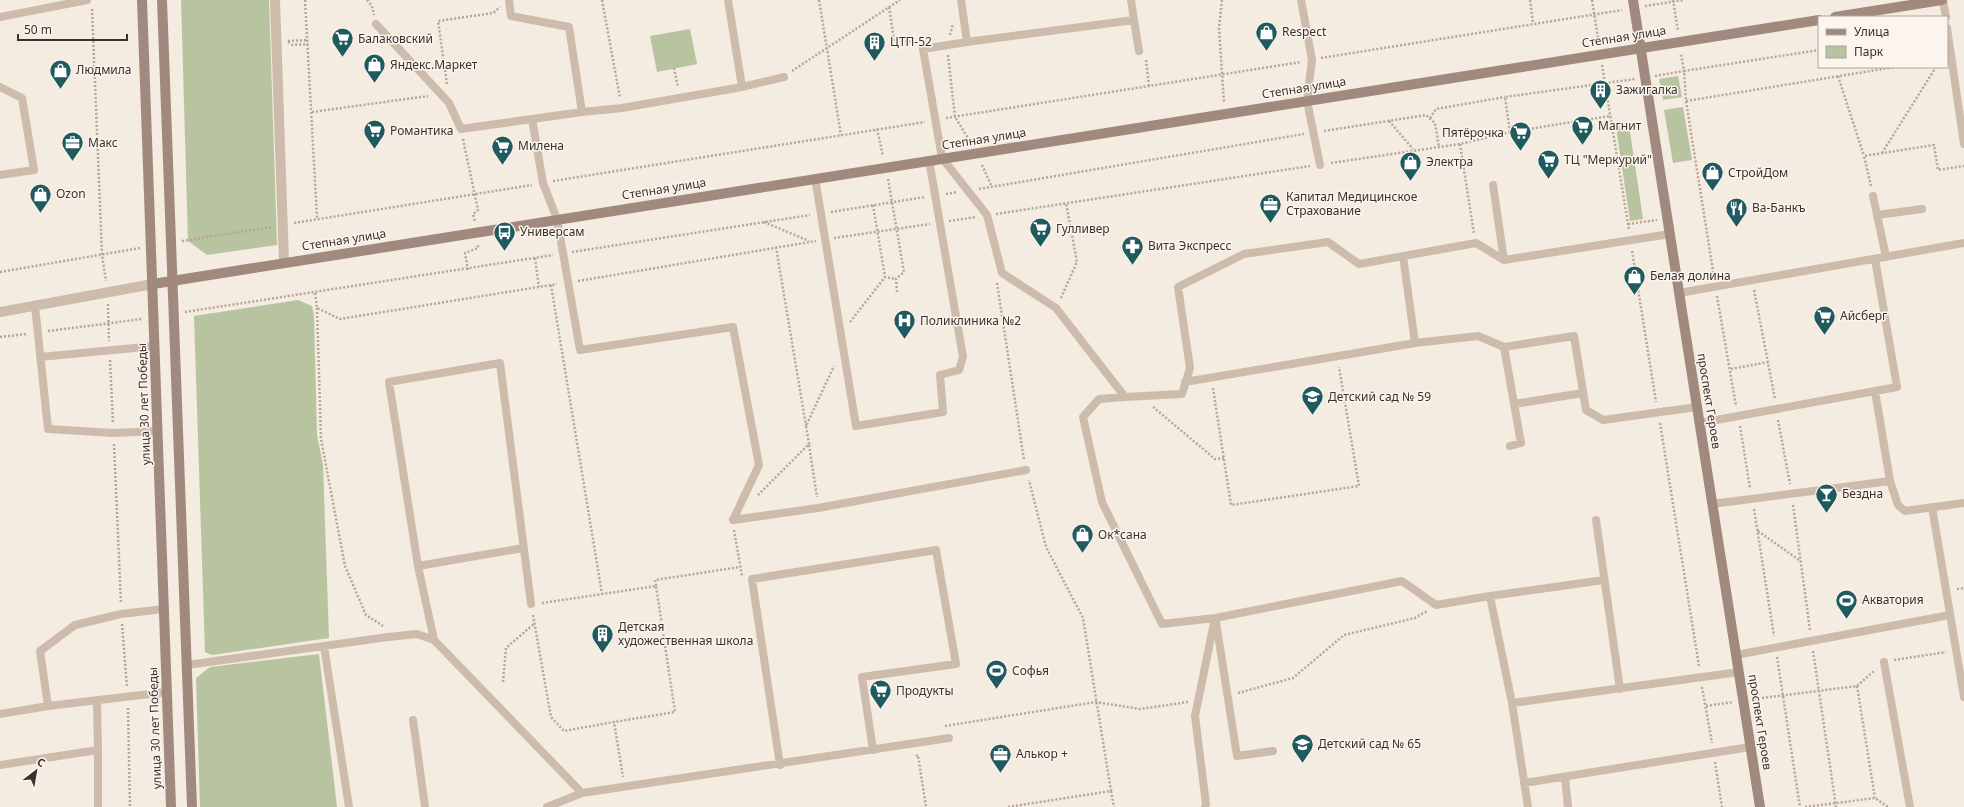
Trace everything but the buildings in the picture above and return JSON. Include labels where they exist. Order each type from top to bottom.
[{"type":"street","name":"улица 30 лет Победы","points":[[142,0],[171,807]]},
{"type":"street","points":[[162,0],[192,807]]},
{"type":"street","points":[[275,0],[284,262]]},
{"type":"street","points":[[1841,16],[1943,0]]},
{"type":"street","name":"проспект Героев","points":[[1634,4],[1760,807]]},
{"type":"street","name":"Степная улица","points":[[153,284],[284,262],[1818,20]]},
{"type":"street","points":[[0,312],[107,294],[153,284]]},
{"type":"lane","points":[[0,17],[87,0]]},
{"type":"lane","points":[[728,0],[742,87]]},
{"type":"lane","points":[[961,0],[967,42]]},
{"type":"lane","points":[[1131,0],[1139,51]]},
{"type":"lane","points":[[1301,0],[1312,60],[1307,101],[1320,165]]},
{"type":"lane","points":[[1943,0],[1946,16]]},
{"type":"lane","points":[[509,1],[511,16],[568,27],[582,112]]},
{"type":"lane","points":[[1125,397],[1056,308],[1002,273],[986,215],[942,158],[923,49],[1134,20]]},
{"type":"lane","points":[[376,24],[450,103],[461,129],[582,112],[622,108],[742,87],[784,77]]},
{"type":"lane","points":[[1948,35],[1964,144]]},
{"type":"lane","points":[[0,87],[22,98],[34,170],[0,175]]},
{"type":"lane","points":[[532,119],[543,183],[557,219],[580,350],[733,327],[759,465],[733,520]]},
{"type":"lane","points":[[815,178],[856,426],[943,412],[940,375],[959,370],[963,357],[929,160]]},
{"type":"lane","points":[[1493,185],[1504,260]]},
{"type":"lane","points":[[1873,196],[1886,257]]},
{"type":"lane","points":[[1877,215],[1922,209]]},
{"type":"lane","points":[[1604,580],[1436,605],[1402,580],[1215,618],[1162,624],[1102,502],[1083,417],[1099,399],[1182,394],[1190,368],[1178,287],[1244,254],[1328,242],[1359,264],[1476,243],[1504,260],[1670,234]]},
{"type":"lane","points":[[1679,293],[1964,244]]},
{"type":"lane","points":[[1403,256],[1415,343]]},
{"type":"lane","points":[[1700,423],[1897,387],[1874,259]]},
{"type":"lane","points":[[35,306],[48,430],[113,433],[158,431]]},
{"type":"lane","points":[[1186,382],[1415,343],[1478,336],[1504,347],[1574,336],[1586,410],[1603,420],[1697,407]]},
{"type":"lane","points":[[40,357],[155,346]]},
{"type":"lane","points":[[1504,347],[1521,443],[1510,446]]},
{"type":"lane","points":[[434,640],[418,566],[389,382],[500,363],[521,515],[523,548],[531,604]]},
{"type":"lane","points":[[1875,391],[1890,480],[1898,505],[1905,511],[1964,503]]},
{"type":"lane","points":[[1514,404],[1583,393]]},
{"type":"lane","points":[[733,520],[818,508],[1026,470]]},
{"type":"lane","points":[[1712,504],[1890,480]]},
{"type":"lane","points":[[1932,507],[1964,697]]},
{"type":"lane","points":[[1596,520],[1620,688]]},
{"type":"lane","points":[[418,566],[523,548]]},
{"type":"lane","points":[[780,765],[752,579],[936,550],[956,664],[862,677],[873,750]]},
{"type":"lane","points":[[1490,596],[1512,703],[1528,807]]},
{"type":"lane","points":[[48,706],[40,652],[75,625],[121,614],[164,609]]},
{"type":"lane","points":[[1736,655],[1950,615]]},
{"type":"lane","points":[[1215,618],[1237,756],[1273,751]]},
{"type":"lane","points":[[1205,807],[1206,804],[1195,716],[1215,618]]},
{"type":"lane","points":[[187,665],[417,634],[434,640],[582,793]]},
{"type":"lane","points":[[324,646],[349,807]]},
{"type":"lane","points":[[1884,662],[1910,807]]},
{"type":"lane","points":[[1512,703],[1739,672]]},
{"type":"lane","points":[[0,714],[48,706],[167,692]]},
{"type":"lane","points":[[97,700],[98,807]]},
{"type":"lane","points":[[413,720],[425,807]]},
{"type":"lane","points":[[547,807],[582,793],[780,765],[949,738]]},
{"type":"lane","points":[[1524,783],[1750,747]]},
{"type":"lane","points":[[0,766],[98,750]]},
{"type":"lane","points":[[1565,777],[1568,807]]},
{"type":"path","points":[[306,0],[317,218]]},
{"type":"path","points":[[366,0],[372,6],[376,24]]},
{"type":"path","points":[[602,0],[622,108]]},
{"type":"path","points":[[819,0],[841,135]]},
{"type":"path","points":[[784,77],[827,47],[900,0]]},
{"type":"path","points":[[1222,0],[1219,28],[1223,74],[1224,114]]},
{"type":"path","points":[[1530,0],[1534,24]]},
{"type":"path","points":[[171,243],[283,226],[317,218],[476,194],[1534,24],[1634,4],[1684,0]]},
{"type":"path","points":[[450,103],[438,21],[493,13],[501,5],[509,1]]},
{"type":"path","points":[[889,7],[894,40],[922,43],[923,49]]},
{"type":"path","points":[[92,8],[102,255],[109,323],[121,614],[127,696],[130,807]]},
{"type":"path","points":[[953,22],[950,36],[946,38],[955,117],[977,153],[992,187]]},
{"type":"path","points":[[286,42],[308,40]]},
{"type":"path","points":[[293,45],[308,44]]},
{"type":"path","points":[[1800,807],[1752,499],[1686,101],[1684,71],[1818,50]]},
{"type":"path","points":[[674,68],[680,98]]},
{"type":"path","points":[[1686,101],[1889,68]]},
{"type":"path","points":[[1882,153],[1935,68]]},
{"type":"path","points":[[1838,76],[1864,156],[1873,196]]},
{"type":"path","points":[[1430,118],[1436,109],[1505,97],[1605,84]]},
{"type":"path","points":[[312,112],[442,95]]},
{"type":"path","points":[[1505,97],[1510,132]]},
{"type":"path","points":[[174,314],[468,270],[763,222],[992,187],[1313,133],[1426,116],[1435,123],[1439,147]]},
{"type":"path","points":[[317,308],[340,319],[568,283],[776,247],[1460,144],[1510,132],[1610,116]]},
{"type":"path","points":[[1389,121],[1414,150]]},
{"type":"path","points":[[461,129],[476,194],[478,210],[473,214],[478,248],[466,253],[468,270]]},
{"type":"path","points":[[877,129],[886,167],[904,272],[896,279]]},
{"type":"path","points":[[1460,144],[1476,243]]},
{"type":"path","points":[[1864,156],[1934,144],[1938,170],[1964,166]]},
{"type":"path","points":[[1056,308],[1077,262],[1066,203]]},
{"type":"path","points":[[841,333],[885,277],[874,205]]},
{"type":"path","points":[[1628,224],[1667,219]]},
{"type":"path","points":[[763,222],[811,242]]},
{"type":"path","points":[[0,272],[151,246]]},
{"type":"path","points":[[776,247],[809,444],[818,508]]},
{"type":"path","points":[[536,258],[539,287]]},
{"type":"path","points":[[885,277],[896,279]]},
{"type":"path","points":[[996,277],[1026,470],[1046,547],[1083,618],[1114,807]]},
{"type":"path","points":[[896,279],[897,292]]},
{"type":"path","points":[[1752,281],[1792,494],[1799,560],[1836,807]]},
{"type":"path","points":[[551,285],[602,594]]},
{"type":"path","points":[[314,293],[317,308],[321,439],[345,566],[366,615],[397,636]]},
{"type":"path","points":[[0,337],[154,317]]},
{"type":"path","points":[[806,426],[843,346]]},
{"type":"path","points":[[1212,377],[1231,505],[1359,486],[1337,356]]},
{"type":"path","points":[[1731,369],[1768,362]]},
{"type":"path","points":[[1140,396],[1215,459],[1224,458]]},
{"type":"path","points":[[754,499],[809,444]]},
{"type":"path","points":[[733,520],[742,582]]},
{"type":"path","points":[[1757,530],[1799,560]]},
{"type":"path","points":[[656,586],[531,604],[551,717],[564,731],[675,712],[656,586],[655,580],[740,566]]},
{"type":"path","points":[[1228,695],[1293,678],[1344,635],[1415,618],[1436,605]]},
{"type":"path","points":[[503,682],[506,648],[535,623]]},
{"type":"path","points":[[1706,706],[1857,686],[1884,662],[1956,650]]},
{"type":"path","points":[[1857,686],[1875,798]]},
{"type":"path","points":[[941,727],[1096,702],[1140,709],[1198,701]]},
{"type":"path","points":[[614,722],[620,762]]},
{"type":"path","points":[[910,756],[918,755],[926,807]]},
{"type":"path","points":[[1008,807],[1111,791]]},
{"type":"path","points":[[1805,807],[1875,798],[1888,807]]},
{"type":"green space","points":[[181,0],[269,0],[277,245],[207,255],[188,241]]},
{"type":"green space","points":[[690,29],[697,64],[657,72],[650,36]]},
{"type":"green space","points":[[1678,76],[1682,97],[1663,100],[1659,79]]},
{"type":"green space","points":[[1683,107],[1692,160],[1673,163],[1664,110]]},
{"type":"green space","points":[[1629,125],[1643,219],[1630,221],[1616,127]]},
{"type":"green space","points":[[298,300],[312,306],[314,315],[317,435],[323,465],[329,638],[212,655],[205,652],[194,316]]},
{"type":"green space","points":[[319,654],[337,807],[200,807],[196,678],[210,667]]},
{"type":"place","name":"Respect","points":[[1266,52]]},
{"type":"place","name":"Балаковский","points":[[342,58]]},
{"type":"place","name":"ЦТП-52","points":[[875,62]]},
{"type":"place","name":"Яндекс.Маркет","points":[[375,84]]},
{"type":"place","name":"Людмила","points":[[60,90]]},
{"type":"place","name":"Зажигалка","points":[[1600,110]]},
{"type":"place","name":"Магнит","points":[[1583,146]]},
{"type":"place","name":"Романтика","points":[[374,150]]},
{"type":"place","name":"Пятёрочка","points":[[1520,152]]},
{"type":"place","name":"Макс","points":[[72,162]]},
{"type":"place","name":"Милена","points":[[503,166]]},
{"type":"place","name":"ТЦ \"Меркурий\"","points":[[1549,180]]},
{"type":"place","name":"Электра","points":[[1411,182]]},
{"type":"place","name":"СтройДом","points":[[1712,192]]},
{"type":"place","name":"Ozon","points":[[40,214]]},
{"type":"place","name":"Капитал Медицинское Страхование","points":[[1270,224]]},
{"type":"place","name":"Ва-Банкъ","points":[[1736,228]]},
{"type":"place","name":"Гулливер","points":[[1040,248]]},
{"type":"place","name":"Универсам","points":[[504,252]]},
{"type":"place","name":"Вита Экспресс","points":[[1132,266]]},
{"type":"place","name":"Белая долина","points":[[1634,296]]},
{"type":"place","name":"Айсберг","points":[[1825,336]]},
{"type":"place","name":"Поликлиника №2","points":[[904,340]]},
{"type":"place","name":"Детский сад № 59","points":[[1313,416]]},
{"type":"place","name":"Бездна","points":[[1826,514]]},
{"type":"place","name":"Ок*сана","points":[[1083,554]]},
{"type":"place","name":"Акватория","points":[[1847,620]]},
{"type":"place","name":"Детская художественная школа","points":[[603,654]]},
{"type":"place","name":"Софья","points":[[996,690]]},
{"type":"place","name":"Продукты","points":[[881,710]]},
{"type":"place","name":"Детский сад № 65","points":[[1303,764]]},
{"type":"place","name":"Алькор +","points":[[1001,774]]}]
